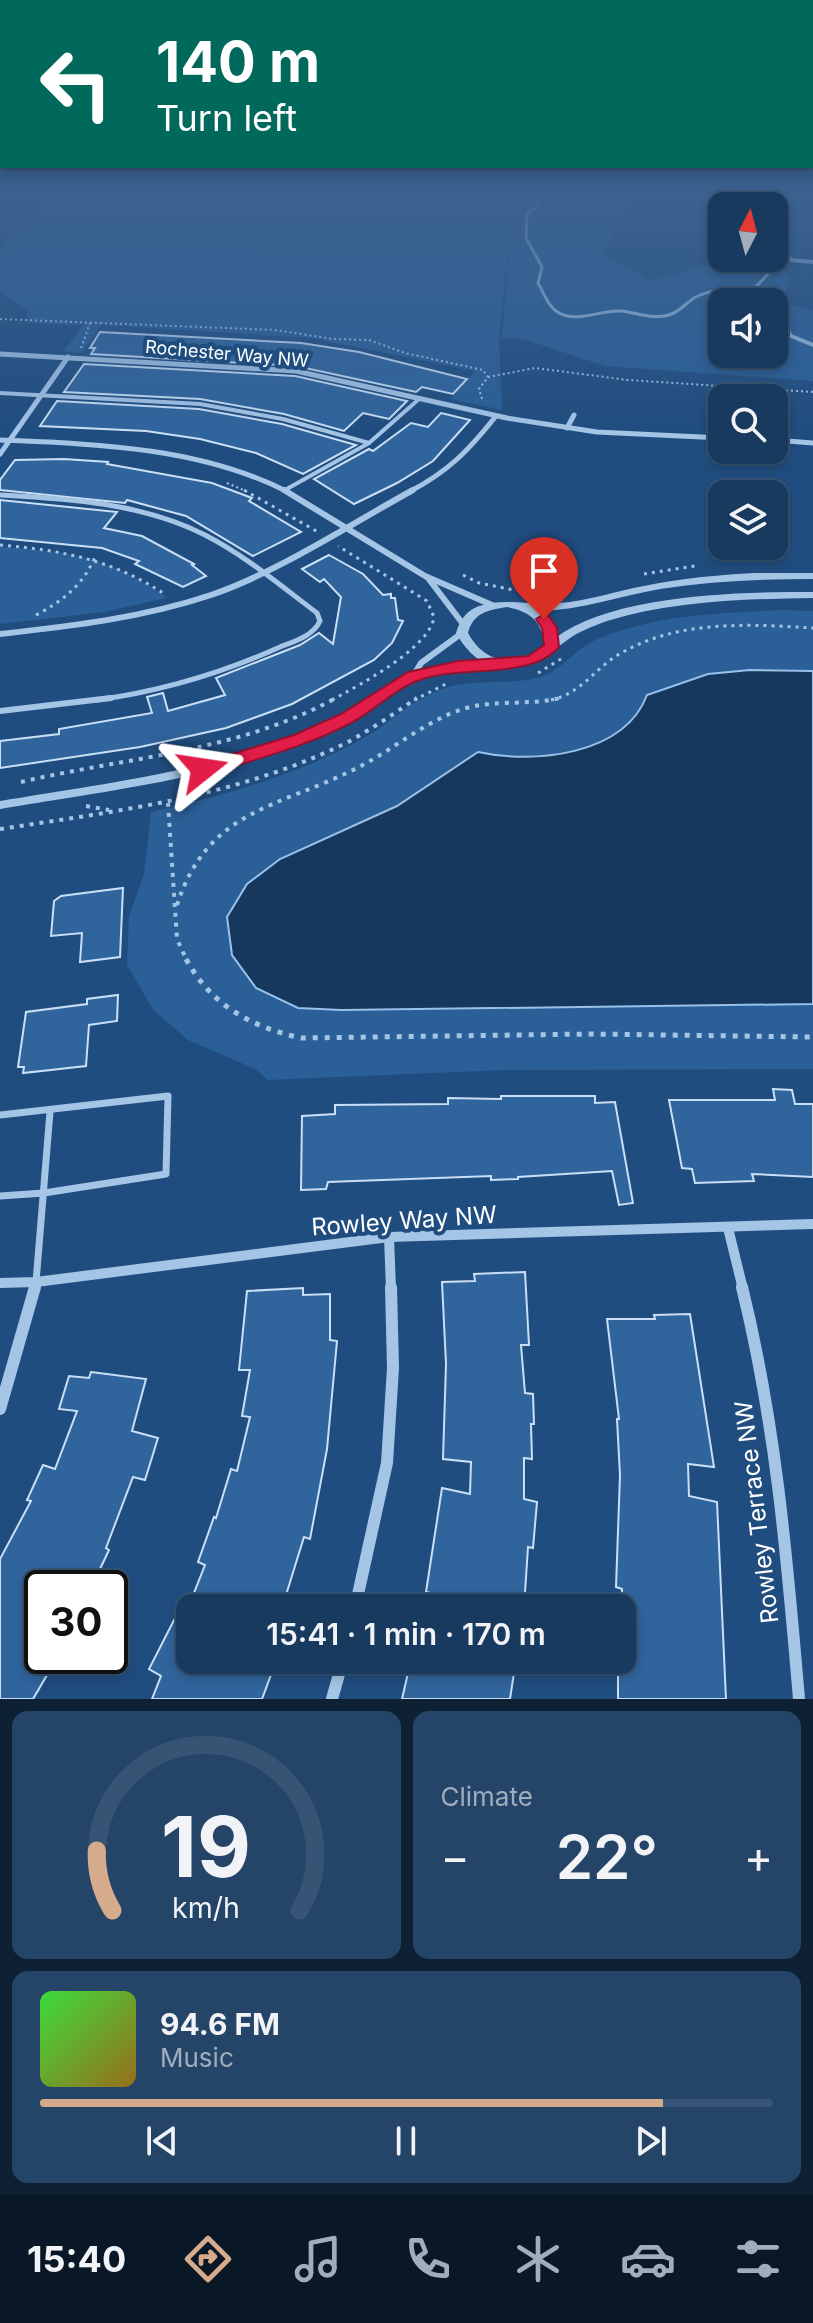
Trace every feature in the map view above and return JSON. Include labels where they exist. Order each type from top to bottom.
[{"type":"street","name":"Rochester Way NW","points":[[0,354],[296,371],[496,416],[567,428],[708,437]]},
{"type":"street","points":[[0,454],[68,357]]},
{"type":"street","points":[[567,428],[574,415]]},
{"type":"street","points":[[0,634],[101,623],[214,594],[262,572],[441,475],[466,454],[496,416]]},
{"type":"street","points":[[0,440],[101,444],[156,450],[212,463],[285,490],[427,577],[492,605],[562,610],[639,590],[692,581],[766,575],[813,576]]},
{"type":"street","points":[[788,441],[813,443]]},
{"type":"street","points":[[427,577],[463,628],[474,654],[507,664]]},
{"type":"street","points":[[0,805],[181,775],[247,758],[347,718],[413,676],[458,666],[531,661],[583,627],[662,606],[746,596],[813,595]]},
{"type":"street","points":[[413,676],[421,663],[463,628],[469,615],[492,605]]},
{"type":"street","points":[[521,606],[544,619],[550,628],[551,647]]},
{"type":"street","name":"Rowley Way NW","points":[[0,1283],[36,1282],[389,1237],[813,1224]]},
{"type":"street","name":"Rowley Terrace NW","points":[[728,1228],[758,1352],[782,1499],[799,1699]]},
{"type":"street","points":[[358,1594],[387,1463],[393,1368],[389,1237]]},
{"type":"street","points":[[0,1409],[36,1282]]},
{"type":"street","points":[[332,1699],[339,1674]]},
{"type":"lane","points":[[540,273],[538,283],[549,303],[563,315],[614,311],[653,317],[670,315],[708,293]]},
{"type":"lane","points":[[755,288],[768,274]]},
{"type":"lane","points":[[606,305],[614,311]]},
{"type":"lane","points":[[788,331],[791,336],[813,345]]},
{"type":"lane","points":[[0,393],[200,404],[283,419],[369,443]]},
{"type":"lane","points":[[285,490],[369,443],[419,399]]},
{"type":"lane","points":[[0,495],[95,502],[168,519],[205,535],[262,572],[317,613],[320,621],[317,628],[239,666],[187,683],[87,701],[0,711]]},
{"type":"lane","points":[[0,1115],[50,1112],[168,1096],[166,1174],[44,1193],[0,1196]]},
{"type":"lane","points":[[36,1282],[50,1112]]},
{"type":"path","points":[[0,319],[252,328],[369,340],[405,353],[481,369],[488,377]]},
{"type":"path","points":[[78,353],[90,330],[90,323]]},
{"type":"path","points":[[490,407],[478,392],[488,377],[519,366],[601,378],[813,392]]},
{"type":"path","points":[[21,782],[175,754],[251,734],[327,703],[368,678],[429,633],[434,624],[434,614],[427,601],[264,499],[220,481]]},
{"type":"path","points":[[0,545],[60,550],[95,557],[133,572],[171,598]]},
{"type":"path","points":[[30,618],[73,592],[88,575],[95,557]]},
{"type":"path","points":[[463,575],[491,587],[523,591]]},
{"type":"path","points":[[176,907],[188,872],[212,842],[237,821],[354,770],[460,710],[487,705],[525,705],[563,698],[578,690],[617,655],[659,637],[716,628],[813,628]]},
{"type":"path","points":[[535,674],[552,667],[566,654]]},
{"type":"path","points":[[0,829],[168,803],[248,782],[321,754],[380,724],[423,693],[457,681]]},
{"type":"path","points":[[168,803],[177,939],[183,956],[212,996],[252,1025],[290,1038],[326,1040],[591,1034],[813,1037]]},
{"type":"shaded area","points":[[0,273],[506,273],[499,339],[502,410],[451,399],[475,371],[311,338],[101,325],[82,353],[64,351],[83,325],[27,323],[27,311],[0,292]]},
{"type":"shaded area","points":[[507,273],[637,273],[650,280],[676,273],[788,273],[787,288],[708,288],[708,368],[788,368],[788,304],[813,311],[813,381],[605,366],[523,339],[502,338]]},
{"type":"shaded area","points":[[0,547],[88,559],[127,573],[167,598],[104,612],[0,624]]},
{"type":"shaded area","points":[[813,611],[813,1069],[505,1070],[268,1080],[255,1069],[188,1040],[154,1011],[127,965],[129,916],[144,874],[151,812],[235,791],[318,761],[369,735],[426,696],[447,687],[546,675],[590,643],[620,631],[689,616]]},
{"type":"shaded area","points":[[750,670],[813,671],[813,1004],[298,1008],[256,988],[232,955],[227,917],[247,884],[280,859],[397,806],[478,752],[524,757],[574,751],[598,743],[619,731],[635,715],[647,695],[708,674]]},
{"type":"building","points":[[100,332],[301,343],[359,352],[467,379],[453,394],[422,387],[416,392],[296,366],[91,354],[95,348],[90,348]]},
{"type":"building","points":[[84,364],[295,376],[407,401],[389,419],[363,413],[344,431],[284,414],[200,399],[64,392]]},
{"type":"building","points":[[57,401],[199,409],[282,424],[356,445],[303,474],[256,453],[200,439],[146,431],[40,426]]},
{"type":"building","points":[[441,413],[470,420],[433,461],[397,483],[354,504],[314,479],[369,449],[373,451],[411,423],[428,427]]},
{"type":"building","points":[[15,460],[108,462],[212,483],[252,498],[249,501],[301,532],[253,556],[186,516],[127,500],[125,503],[0,490],[0,480]]},
{"type":"building","points":[[0,500],[117,512],[104,528],[142,536],[194,564],[206,576],[183,587],[135,564],[139,561],[102,548],[0,538]]},
{"type":"building","points":[[329,555],[363,574],[383,595],[391,594],[391,598],[395,598],[398,620],[403,621],[392,643],[374,660],[292,704],[226,728],[140,747],[0,768],[0,741],[59,734],[59,729],[152,713],[147,697],[163,693],[168,711],[225,695],[216,678],[300,645],[319,633],[333,644],[341,597],[324,579],[320,582],[302,569]]},
{"type":"building","points":[[123,888],[120,957],[80,962],[82,933],[51,936],[54,901],[61,896]]},
{"type":"building","points":[[118,995],[117,1021],[89,1025],[86,1066],[23,1073],[24,1067],[18,1067],[26,1012],[87,1004],[87,999]]},
{"type":"building","points":[[773,1089],[792,1090],[795,1104],[813,1104],[813,1177],[752,1174],[754,1181],[695,1183],[692,1169],[682,1168],[669,1100],[775,1100]]},
{"type":"building","points":[[501,1096],[595,1096],[595,1103],[615,1102],[633,1203],[619,1205],[612,1171],[518,1179],[491,1180],[491,1176],[328,1182],[326,1189],[301,1190],[302,1116],[335,1114],[335,1105],[448,1104],[448,1098],[501,1099]]},
{"type":"building","points":[[525,1272],[529,1345],[521,1345],[525,1393],[533,1394],[534,1424],[531,1424],[532,1459],[524,1458],[524,1499],[537,1502],[533,1548],[528,1547],[525,1594],[426,1592],[442,1488],[470,1494],[471,1462],[443,1459],[446,1364],[442,1282],[475,1281],[474,1274]]},
{"type":"building","points":[[303,1288],[303,1295],[330,1294],[330,1340],[337,1341],[327,1449],[310,1539],[304,1537],[286,1594],[194,1594],[205,1565],[198,1562],[231,1469],[237,1471],[250,1417],[242,1416],[250,1370],[239,1370],[247,1291]]},
{"type":"building","points":[[690,1314],[714,1467],[688,1464],[689,1496],[717,1502],[726,1699],[618,1699],[618,1674],[636,1674],[636,1594],[622,1594],[622,1589],[616,1587],[619,1419],[607,1319],[655,1319],[654,1315]]},
{"type":"building","points":[[91,1372],[146,1379],[132,1431],[158,1438],[145,1480],[133,1477],[100,1570],[24,1570],[24,1674],[48,1674],[33,1699],[0,1699],[0,1559],[31,1501],[27,1500],[43,1465],[55,1469],[77,1411],[59,1409],[69,1376],[89,1378]]},
{"type":"building","points":[[174,1620],[176,1674],[271,1674],[262,1699],[152,1699],[161,1676],[149,1669]]},
{"type":"building","points":[[408,1674],[514,1674],[510,1699],[402,1699]]},
{"type":"route","points":[[203,769],[247,758],[300,739],[347,718],[413,676],[458,666],[531,661],[551,647],[550,628],[544,619]]}]
